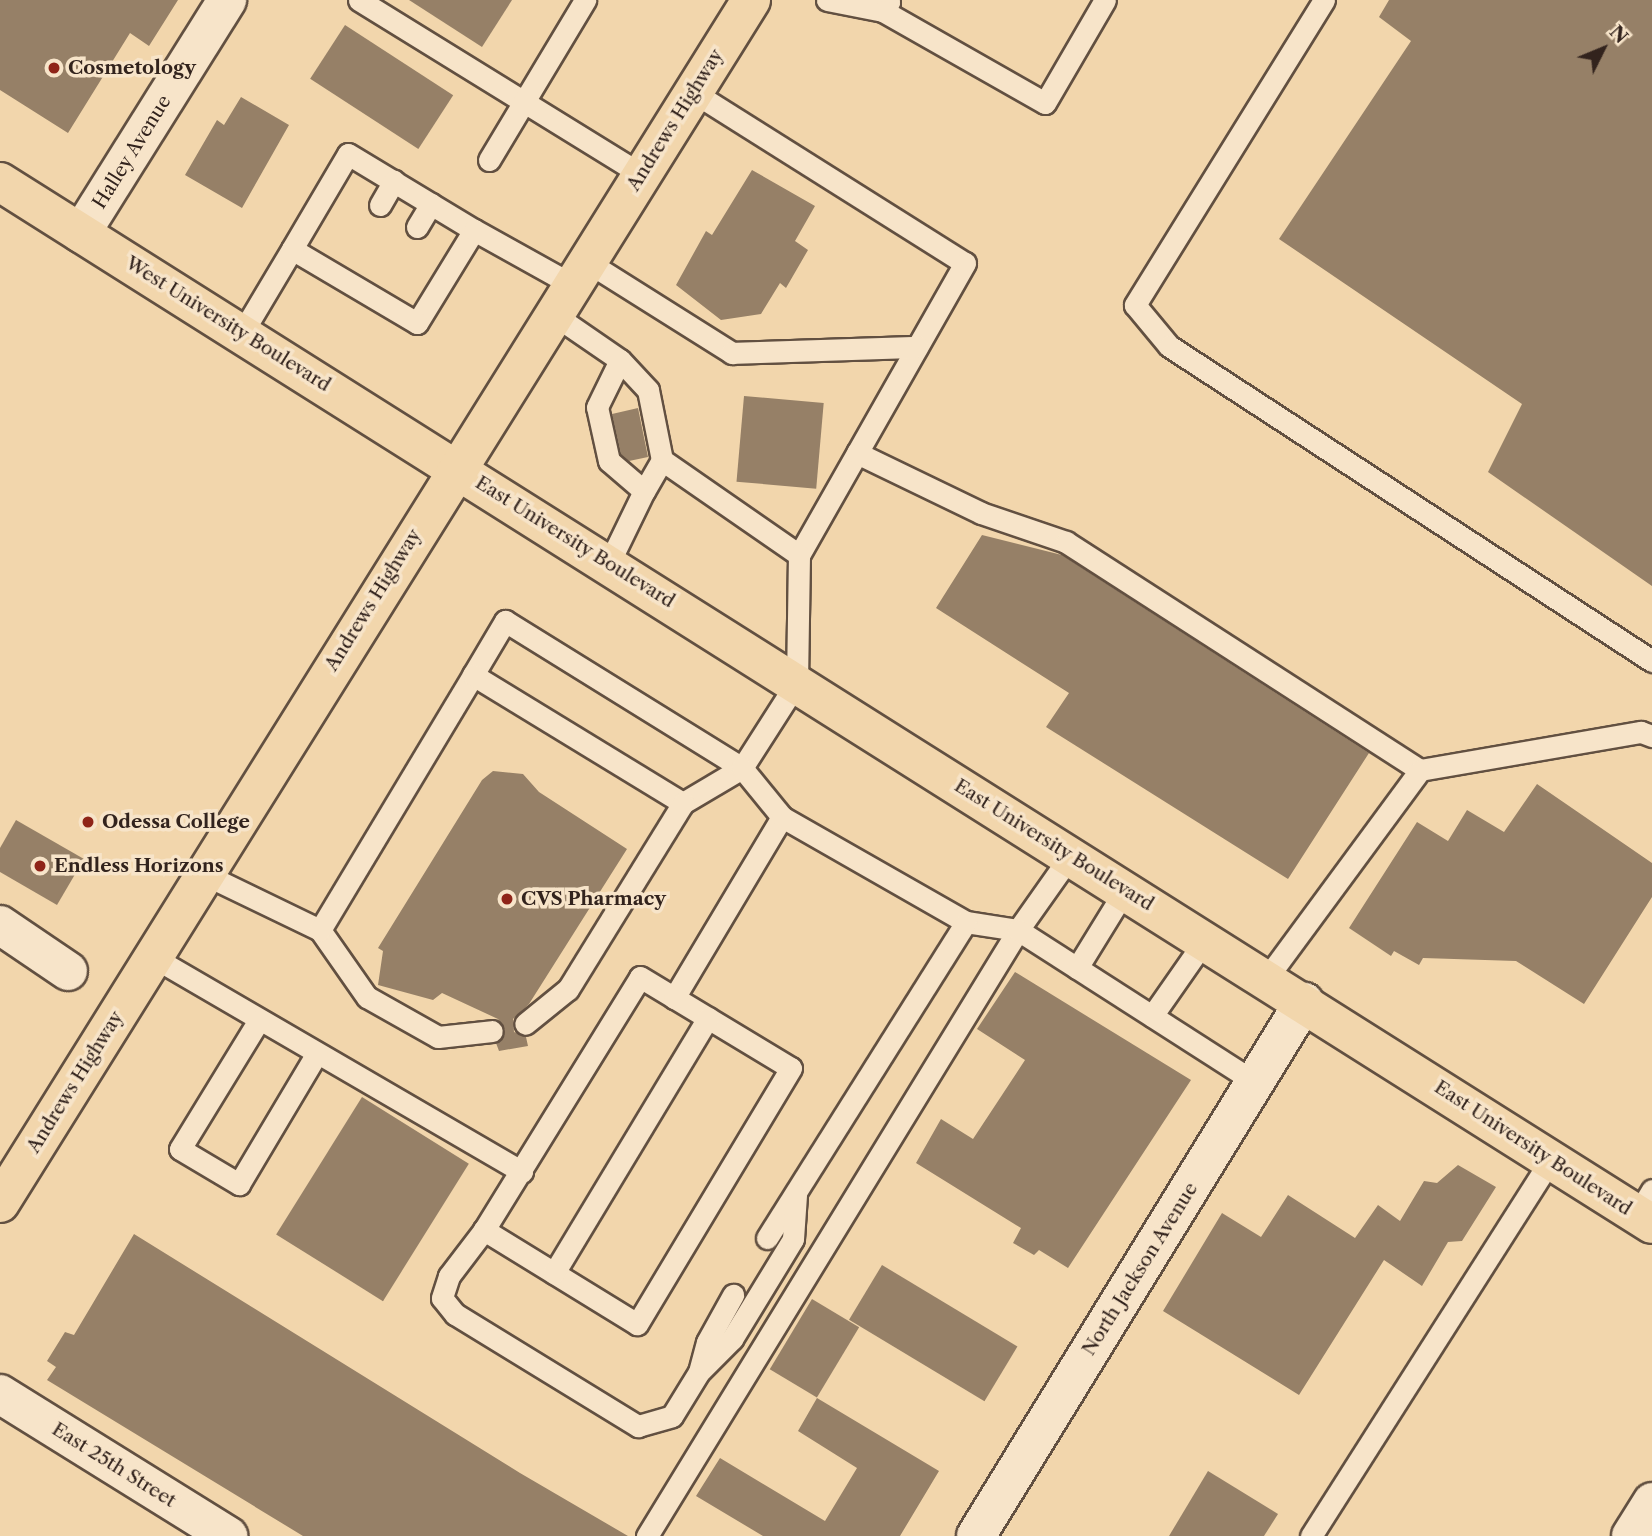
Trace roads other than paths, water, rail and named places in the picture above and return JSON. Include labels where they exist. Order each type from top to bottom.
[{"type":"main road","name":"Andrews Highway","points":[[0,1203],[456,466],[751,0]]},
{"type":"main road","name":"West University Boulevard","points":[[0,182],[456,466]]},
{"type":"main road","name":"East University Boulevard","points":[[456,466],[1551,1159],[1647,1210]]},
{"type":"street","name":"Halley Avenue","points":[[81,233],[227,0]]},
{"type":"street","points":[[0,925],[68,971]]},
{"type":"street","name":"North Jackson Avenue","points":[[976,1536],[1304,1002]]},
{"type":"street","name":"East 25th Street","points":[[0,1394],[228,1536]]},
{"type":"street","points":[[1631,1536],[1652,1502]]},
{"type":"lane","points":[[359,0],[641,174]]},
{"type":"lane","points":[[489,160],[585,0]]},
{"type":"lane","points":[[827,0],[887,6],[1045,103],[1105,0]]},
{"type":"lane","points":[[1324,0],[1135,305],[1169,346],[1652,661]]},
{"type":"lane","points":[[525,1024],[568,989],[682,803],[742,768],[797,682],[799,555],[965,263],[693,93]]},
{"type":"lane","points":[[242,333],[348,154],[570,286],[732,354],[917,347]]},
{"type":"lane","points":[[380,205],[394,181]]},
{"type":"lane","points":[[417,227],[431,204]]},
{"type":"lane","points":[[292,248],[342,271],[379,293],[417,323],[474,230]]},
{"type":"lane","points":[[570,286],[620,360],[648,390],[662,460],[610,563]]},
{"type":"lane","points":[[620,360],[597,407],[609,461],[644,491]]},
{"type":"lane","points":[[857,453],[981,513],[1066,542],[1420,771],[1641,732],[1652,736]]},
{"type":"lane","points":[[662,460],[799,555]]},
{"type":"lane","points":[[320,930],[505,621],[742,768],[782,817],[967,922],[1018,930],[1255,1082]]},
{"type":"lane","points":[[472,675],[682,803]]},
{"type":"lane","points":[[1266,979],[1420,771]]},
{"type":"lane","points":[[674,998],[782,817]]},
{"type":"lane","points":[[647,1536],[1018,930],[1071,855]]},
{"type":"lane","points":[[204,874],[320,930],[367,998],[438,1037],[492,1031]]},
{"type":"lane","points":[[1077,968],[1125,890]]},
{"type":"lane","points":[[767,1238],[967,922]]},
{"type":"lane","points":[[1152,1016],[1205,940]]},
{"type":"lane","points":[[153,957],[522,1171]]},
{"type":"lane","points":[[485,1230],[636,1324],[644,1312],[791,1068],[640,977],[485,1230],[449,1276],[442,1298],[455,1314],[638,1426],[672,1416],[699,1372],[732,1339],[793,1239],[796,1195]]},
{"type":"lane","points":[[554,1273],[708,1018]]},
{"type":"lane","points":[[259,1020],[180,1149],[239,1184],[317,1053]]},
{"type":"lane","points":[[1311,1536],[1551,1159]]},
{"type":"lane","points":[[699,1372],[706,1342],[733,1295]]},
{"type":"place","name":"Cosmetology","points":[[54,68]]},
{"type":"place","name":"Odessa College","points":[[88,822]]},
{"type":"place","name":"Endless Horizons","points":[[40,866]]},
{"type":"place","name":"CVS Pharmacy","points":[[507,899]]}]
